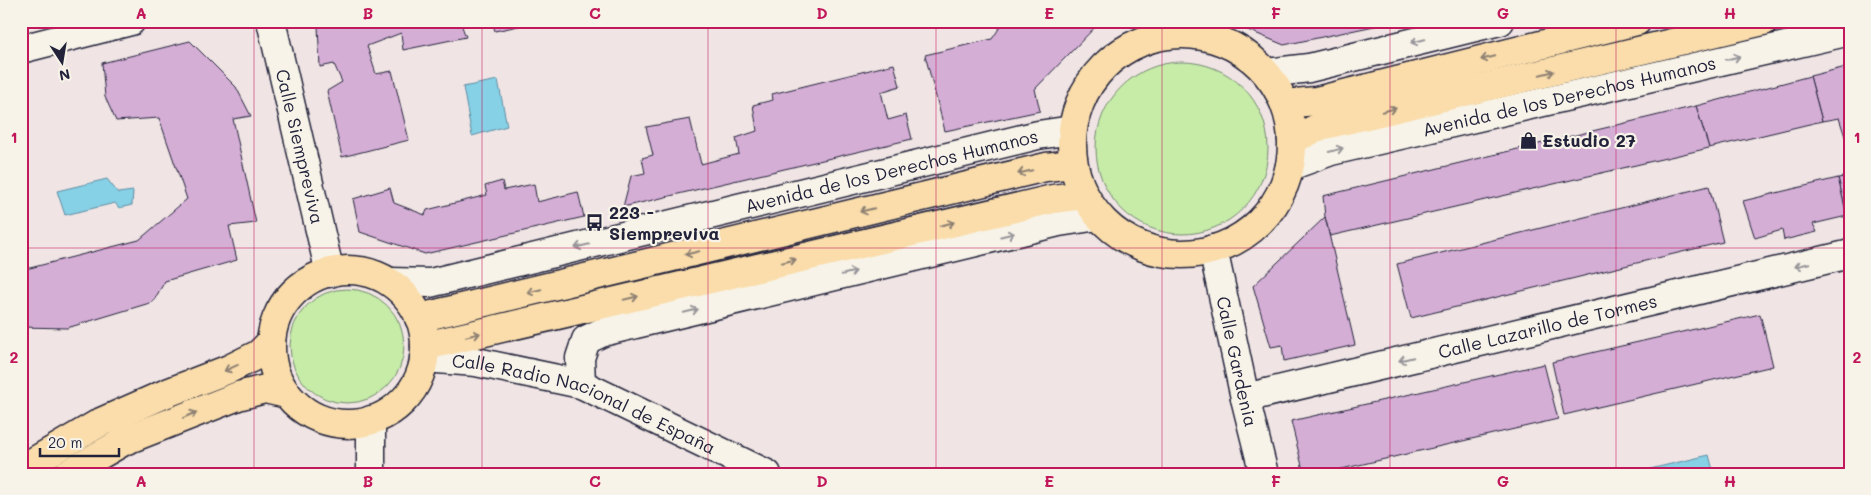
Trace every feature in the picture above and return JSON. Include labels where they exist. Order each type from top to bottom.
[{"type":"main road","points":[[1285,104],[1316,101],[1637,21]]},
{"type":"main road","name":"Avenida de los Derechos Humanos","points":[[1291,153],[1321,126],[1764,21]]},
{"type":"main road","points":[[1158,28],[1189,33],[1218,39],[1245,53],[1267,73],[1285,104],[1291,153],[1280,194],[1263,219],[1240,237],[1213,249],[1181,254],[1150,249],[1121,236],[1090,205],[1073,164],[1072,130],[1081,97],[1100,69],[1127,47],[1158,28]]},
{"type":"main road","name":"Avenida de los Derechos Humanos","points":[[419,318],[1046,167],[1073,164]]},
{"type":"main road","points":[[424,352],[1053,199],[1090,205]]},
{"type":"main road","points":[[350,270],[371,274],[390,282],[407,298],[419,318],[423,332],[424,352],[418,379],[406,397],[390,411],[371,420],[348,424],[325,421],[304,410],[287,394],[277,378],[272,360],[271,342],[276,318],[289,297],[307,282],[330,273],[350,270]]},
{"type":"main road","points":[[21,469],[101,422],[229,369],[259,354],[271,342]]},
{"type":"main road","points":[[67,474],[124,442],[238,396],[265,389],[287,394]]},
{"type":"street","points":[[21,49],[131,21]]},
{"type":"street","name":"Calle Siempreviva","points":[[271,21],[330,273]]},
{"type":"street","points":[[1267,73],[1309,68],[1500,21]]},
{"type":"street","name":"Avenida de los Derechos Humanos","points":[[1291,153],[1331,151],[1850,31]]},
{"type":"street","name":"Avenida de los Derechos Humanos","points":[[390,282],[430,282],[1038,135],[1072,130]]},
{"type":"street","points":[[581,384],[580,358],[586,340],[603,332],[1059,222],[1090,205]]},
{"type":"street","name":"Calle Gardenia","points":[[1213,249],[1245,398],[1264,474]]},
{"type":"street","name":"Calle Lazarillo de Tormes","points":[[1245,398],[1850,254]]},
{"type":"street","name":"Calle Radio Nacional de España","points":[[424,352],[581,384],[767,474]]},
{"type":"street","points":[[371,420],[371,474]]},
{"type":"green space","points":[[1182,62],[1199,64],[1215,69],[1230,77],[1248,94],[1264,123],[1268,148],[1266,165],[1261,181],[1253,196],[1236,214],[1207,230],[1182,234],[1165,232],[1149,227],[1134,219],[1116,202],[1100,173],[1096,148],[1098,131],[1103,115],[1111,100],[1128,82],[1157,66]]},
{"type":"green space","points":[[347,289],[369,293],[388,305],[400,324],[404,346],[400,368],[388,387],[369,399],[347,403],[325,399],[306,387],[294,368],[290,346],[294,324],[306,305],[325,293]]},
{"type":"water","points":[[498,80],[507,126],[472,136],[463,87]]},
{"type":"water","points":[[107,179],[118,193],[133,191],[132,205],[119,208],[115,203],[65,215],[57,191]]},
{"type":"water","points":[[1709,455],[1714,474],[1652,474],[1650,469]]},
{"type":"building","points":[[321,21],[469,21],[461,24],[466,37],[403,50],[401,33],[367,46],[376,74],[392,71],[409,140],[342,157],[327,91],[342,82],[334,64],[320,67],[318,26]]},
{"type":"building","points":[[492,21],[542,21],[495,31]]},
{"type":"building","points":[[1004,21],[1101,21],[1035,89],[1040,111],[945,131],[925,55],[992,39]]},
{"type":"building","points":[[1226,21],[1398,21],[1284,45]]},
{"type":"building","points":[[190,41],[236,87],[251,116],[233,119],[256,223],[229,226],[237,260],[165,281],[153,302],[67,328],[21,327],[21,268],[30,268],[139,240],[187,199],[159,118],[116,121],[105,97],[102,63]]},
{"type":"building","points":[[894,64],[900,86],[881,92],[888,120],[906,115],[912,139],[623,207],[631,176],[645,173],[642,158],[653,155],[646,127],[690,119],[701,164],[739,154],[736,138],[757,131],[753,105],[773,100],[772,94]]},
{"type":"building","points":[[1850,66],[1850,145],[1848,146],[1839,118],[1822,121],[1810,76]]},
{"type":"building","points":[[1810,76],[1822,121],[1709,148],[1696,106]]},
{"type":"building","points":[[1696,106],[1709,148],[1330,236],[1325,217],[1323,196]]},
{"type":"building","points":[[1850,176],[1850,224],[1849,224],[1838,178]]},
{"type":"building","points":[[1838,178],[1847,216],[1813,224],[1817,232],[1784,240],[1782,230],[1755,238],[1743,201]]},
{"type":"building","points":[[502,181],[504,190],[534,184],[537,202],[578,192],[584,217],[425,254],[360,232],[353,199],[390,188],[394,203],[425,215],[427,210],[487,195],[485,186]]},
{"type":"building","points":[[1709,186],[1723,242],[1411,318],[1397,264]]},
{"type":"building","points":[[1325,217],[1355,345],[1284,361],[1282,345],[1271,347],[1253,286]]},
{"type":"building","points":[[1760,314],[1773,366],[1564,415],[1552,362]]},
{"type":"building","points":[[1544,364],[1558,419],[1320,474],[1304,474],[1291,421]]},
{"type":"place","name":"Estudio 27","points":[[1528,140]]},
{"type":"place","name":"223 - Siempreviva","points":[[595,222]]}]
